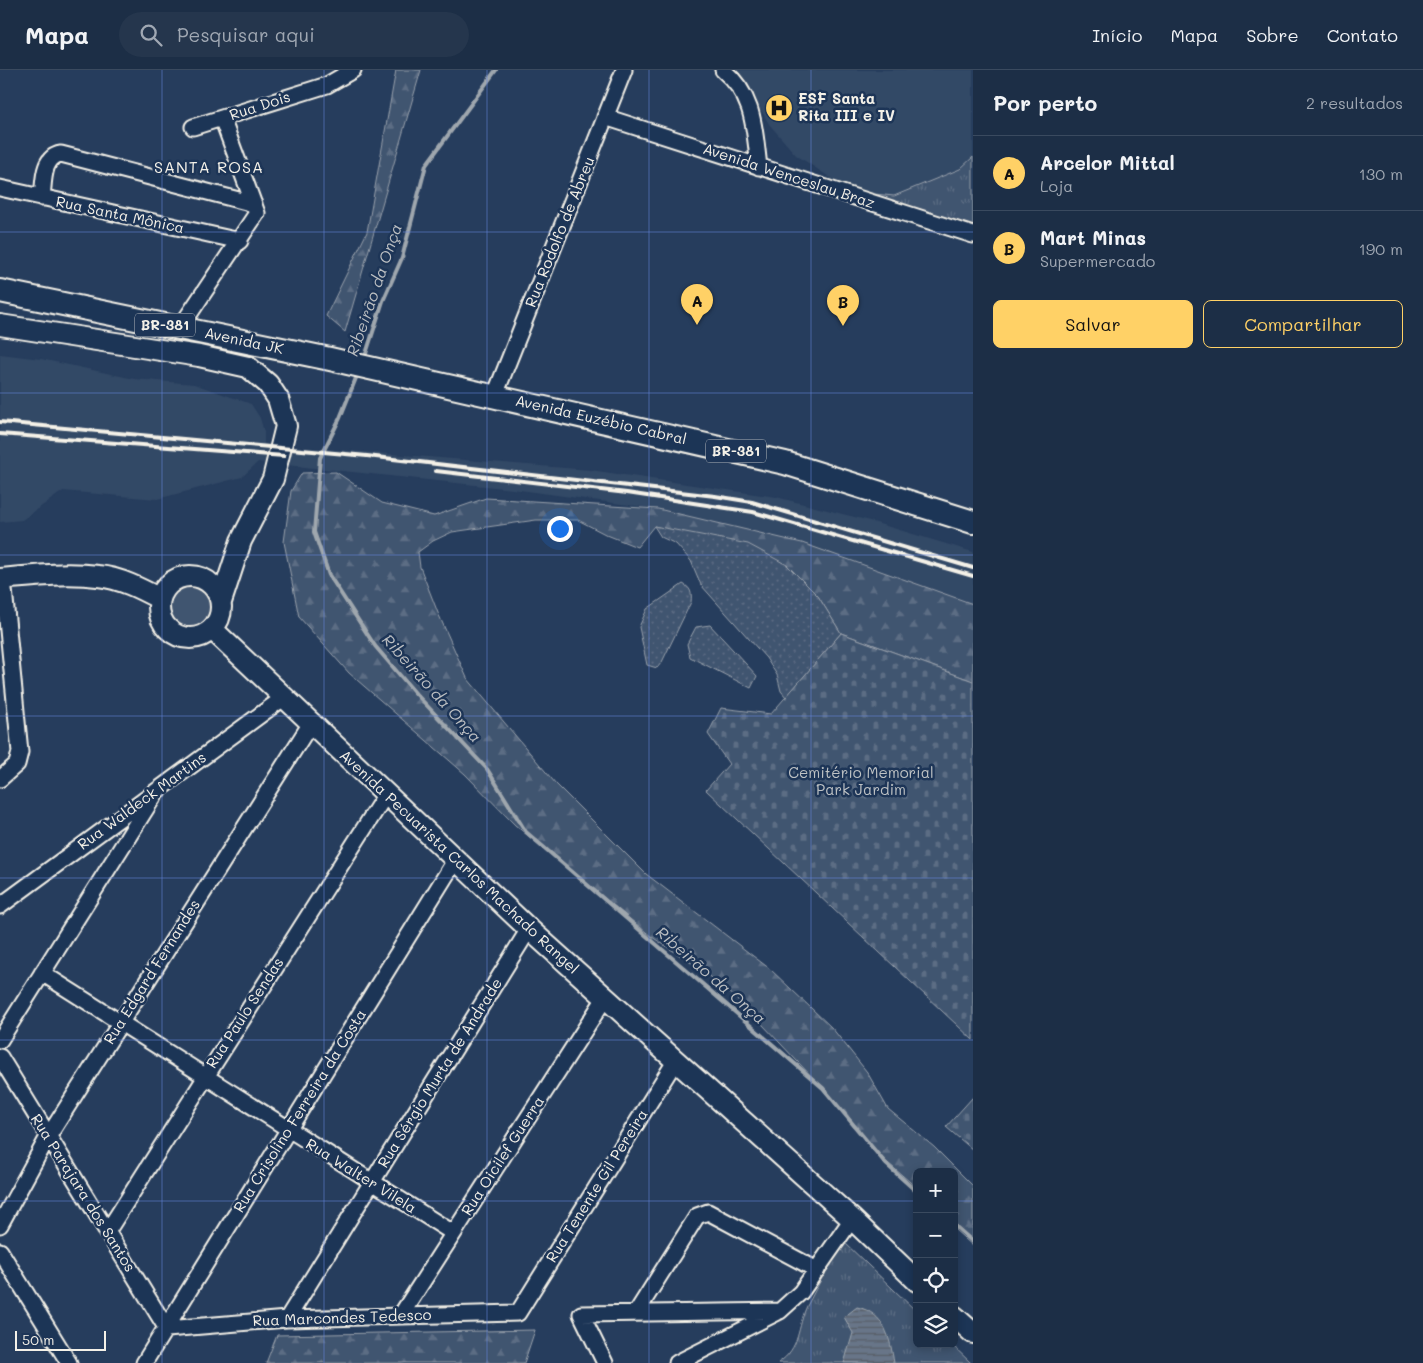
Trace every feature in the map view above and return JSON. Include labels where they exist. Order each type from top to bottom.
[{"type":"main road","name":"Avenida JK","points":[[0,292],[400,374]]},
{"type":"main road","name":"Avenida Euzébio Cabral","points":[[400,374],[785,463],[973,522]]},
{"type":"street","name":"Rua Dois","points":[[193,127],[327,85],[352,70]]},
{"type":"street","name":"Rua Rodolfo de Abreu","points":[[495,395],[624,70]]},
{"type":"street","points":[[723,70],[740,85],[746,95],[752,114],[759,167]]},
{"type":"street","name":"Avenida Wenceslau Braz","points":[[605,117],[973,235]]},
{"type":"street","points":[[180,328],[240,240],[256,213],[222,118]]},
{"type":"street","points":[[42,198],[47,162],[53,155],[61,154],[254,204]]},
{"type":"street","name":"Rua Santa Mônica","points":[[0,188],[240,240]]},
{"type":"street","points":[[0,325],[200,356],[248,367],[268,384],[278,399],[286,426],[273,479],[241,541],[221,602],[218,621],[212,629],[194,638],[175,634],[162,618],[160,598],[170,584],[178,579],[195,576],[203,579],[212,585],[221,602]]},
{"type":"street","points":[[203,579],[241,541]]},
{"type":"street","points":[[0,779],[17,764],[20,752],[2,579],[56,575],[99,576],[130,584],[160,598]]},
{"type":"street","name":"Avenida Pecuarista Carlos Machado Rangel","points":[[212,629],[286,696],[311,723],[529,929],[852,1219],[913,1277]]},
{"type":"street","name":"Rua Waldeck Martins","points":[[0,906],[158,788],[286,696]]},
{"type":"street","name":"Rua Edgard Fernandes","points":[[0,1225],[48,1137],[311,723]]},
{"type":"street","points":[[0,1040],[158,788]]},
{"type":"street","name":"Rua Paulo Sendas","points":[[107,1232],[386,794]]},
{"type":"street","name":"Rua Crisolino Ferreira da Costa","points":[[144,1363],[167,1329],[456,858]]},
{"type":"street","name":"Rua Sérgio Murta de Andrade","points":[[287,1319],[529,929]]},
{"type":"street","name":"Rua Walter Vilela","points":[[42,973],[453,1234]]},
{"type":"street","name":"Rua Oicilef Guerra","points":[[401,1315],[605,998]]},
{"type":"street","name":"Rua Parajara dos Santos","points":[[0,1058],[167,1329]]},
{"type":"street","name":"Rua Tenente Gil Pereira","points":[[518,1313],[676,1060]]},
{"type":"street","points":[[636,1313],[697,1216],[703,1212],[708,1212],[817,1270]]},
{"type":"street","points":[[676,1363],[780,1311],[801,1292],[852,1219]]},
{"type":"street","points":[[0,1251],[69,1363]]},
{"type":"street","points":[[605,1363],[581,1314],[780,1311]]},
{"type":"street","name":"Rua Marcondes Tedesco","points":[[167,1329],[287,1319],[518,1313]]},
{"type":"street","points":[[958,1320],[973,1333]]},
{"type":"shaded area","points":[[738,70],[973,70],[973,157],[960,169],[894,196],[864,193],[837,182],[796,155],[769,124]]},
{"type":"shaded area","points":[[0,354],[41,359],[134,379],[194,384],[251,404],[260,418],[264,432],[264,444],[590,470],[776,497],[866,520],[973,552],[973,604],[802,543],[658,509],[513,489],[258,462],[242,477],[157,499],[63,491],[22,520],[0,522]]},
{"type":"shaded area","points":[[857,1307],[866,1310],[880,1321],[888,1336],[894,1363],[844,1363],[853,1333],[844,1317]]},
{"type":"green space","points":[[396,70],[421,70],[345,332],[326,316],[367,232]]},
{"type":"green space","points":[[973,157],[973,227],[864,193],[894,196],[960,169]]},
{"type":"green space","points":[[336,472],[382,503],[434,516],[486,498],[658,509],[802,543],[973,604],[973,681],[841,633],[818,596],[691,535],[654,526],[637,547],[607,535],[578,520],[536,520],[452,532],[433,541],[418,552],[420,567],[467,678],[556,784],[646,874],[770,969],[832,1028],[867,1072],[888,1109],[934,1147],[955,1168],[913,1168],[913,1185],[874,1151],[814,1079],[745,1006],[699,968],[652,937],[515,825],[465,774],[349,673],[299,617],[284,542],[291,491],[302,473]]},
{"type":"green space","points":[[654,526],[748,544],[787,565],[818,596],[841,633],[786,697],[781,691],[777,675],[766,658],[701,585],[691,561],[676,544],[661,537]]},
{"type":"green space","points":[[185,582],[195,582],[208,589],[215,602],[215,612],[208,625],[195,632],[185,632],[176,628],[169,621],[165,612],[165,602],[169,593],[176,586]]},
{"type":"green space","points":[[683,584],[690,591],[691,602],[662,662],[657,668],[647,665],[639,627],[647,609]]},
{"type":"green space","points":[[710,625],[757,676],[751,688],[690,657],[687,644],[696,627]]},
{"type":"green space","name":"Cemitério Memorial Park Jardim","points":[[841,633],[973,681],[973,1040],[706,790],[729,764],[708,734],[721,708],[771,714]]},
{"type":"green space","points":[[973,1097],[973,1150],[946,1127]]},
{"type":"green space","points":[[958,1171],[973,1186],[973,1246],[958,1233]]},
{"type":"green space","points":[[843,1241],[913,1308],[913,1348],[955,1348],[971,1363],[778,1363],[791,1351],[795,1344],[807,1306]]},
{"type":"green space","points":[[535,1330],[524,1363],[266,1363],[277,1335]]},
{"type":"waterway","name":"Ribeirão da Onça","points":[[364,360],[383,301],[402,258],[426,165],[496,70]]},
{"type":"waterway","name":"Ribeirão da Onça","points":[[358,373],[340,418],[320,458],[314,532],[329,575],[375,646],[416,694],[487,769],[526,832],[823,1088],[886,1164],[913,1188]]},
{"type":"waterway","name":"Ribeirão da Onça","points":[[958,1229],[973,1242]]},
{"type":"railway","points":[[0,422],[367,456],[715,496],[752,502],[973,568]]},
{"type":"railway","points":[[0,434],[284,456]]},
{"type":"railway","points":[[436,471],[627,493],[753,512],[973,576]]},
{"type":"place","name":"ESF Santa Rita III e IV","points":[[779,108]]},
{"type":"place","name":"Arcelor Mittal","points":[[697,325]]},
{"type":"place","name":"Mart Minas","points":[[843,326]]},
{"type":"district","name":"SANTA ROSA","points":[[209,167]]}]
